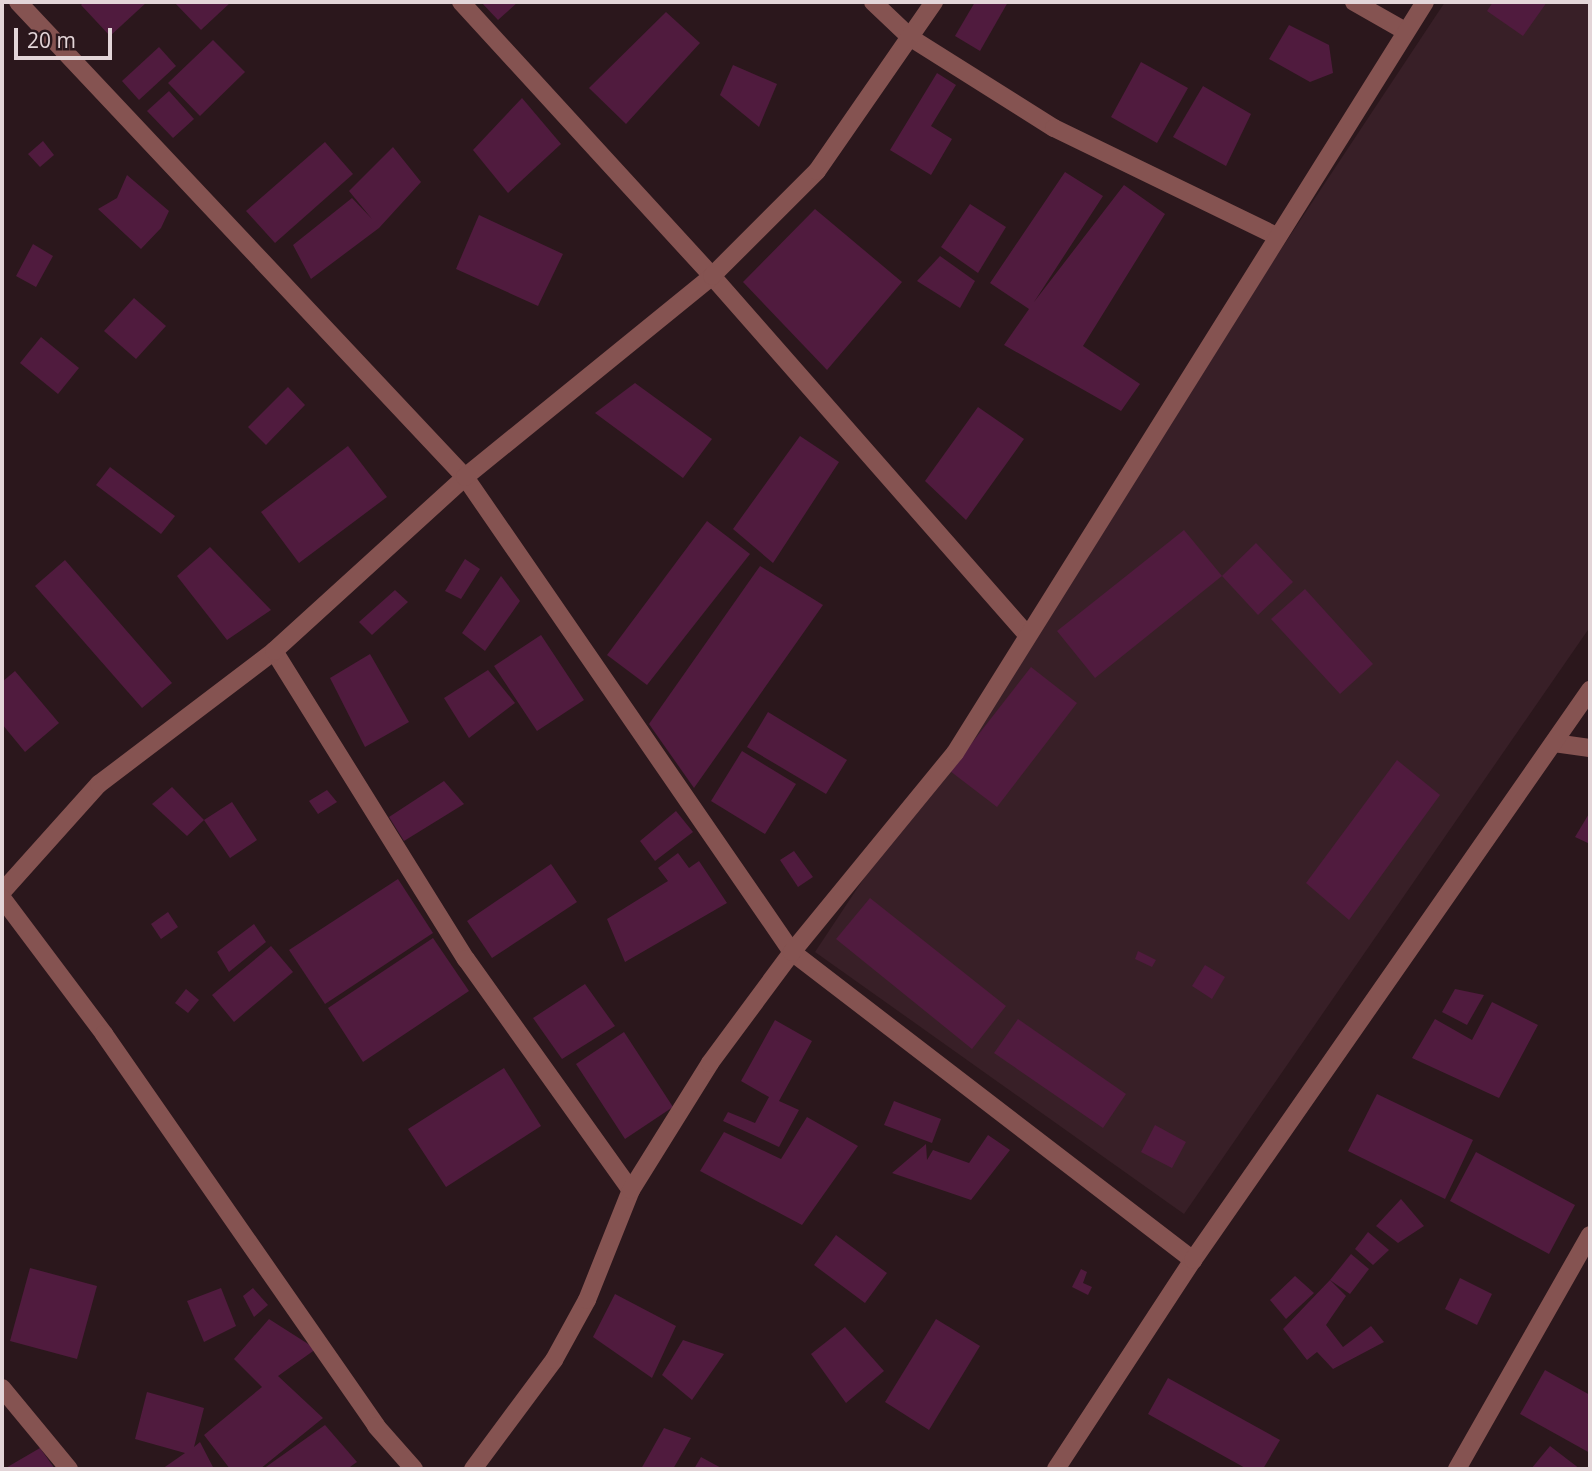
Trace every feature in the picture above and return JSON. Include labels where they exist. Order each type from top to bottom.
[{"type":"street","points":[[18,2],[465,477],[792,953],[1193,1260]]},
{"type":"street","points":[[461,2],[712,276],[1026,634]]},
{"type":"street","points":[[873,2],[911,38],[1054,128],[1276,236]]},
{"type":"street","points":[[2,892],[99,783],[274,651],[465,477],[712,276],[817,171],[934,2]]},
{"type":"street","points":[[1354,2],[1405,31]]},
{"type":"street","points":[[473,1469],[554,1360],[586,1300],[631,1190],[710,1063],[792,953],[955,753],[1026,634],[1425,2]]},
{"type":"street","points":[[274,651],[481,982],[631,1190]]},
{"type":"street","points":[[1056,1469],[1193,1260],[1590,690]]},
{"type":"street","points":[[1554,743],[1590,748]]},
{"type":"street","points":[[2,898],[104,1034],[376,1426],[414,1469]]},
{"type":"street","points":[[1457,1469],[1590,1235]]},
{"type":"street","points":[[2,1388],[69,1469]]},
{"type":"shaded area","points":[[1445,2],[1590,2],[1590,627],[1184,1214],[815,952]]},
{"type":"building","points":[[84,2],[147,2],[110,36],[81,5]]},
{"type":"building","points":[[174,2],[231,2],[201,30]]},
{"type":"building","points":[[481,2],[518,2],[498,20]]},
{"type":"building","points":[[975,2],[1008,2],[980,51],[955,36]]},
{"type":"building","points":[[1493,2],[1547,2],[1523,36],[1487,11]]},
{"type":"building","points":[[666,12],[700,43],[626,124],[589,88]]},
{"type":"building","points":[[1289,25],[1329,45],[1333,73],[1310,82],[1269,59]]},
{"type":"building","points":[[213,40],[245,72],[200,116],[168,83]]},
{"type":"building","points":[[159,47],[176,66],[139,100],[122,81]]},
{"type":"building","points":[[1141,62],[1188,88],[1157,143],[1111,117]]},
{"type":"building","points":[[733,65],[777,84],[759,127],[720,95]]},
{"type":"building","points":[[937,73],[956,85],[931,126],[952,139],[931,175],[890,150]]},
{"type":"building","points":[[1203,86],[1251,114],[1226,166],[1173,137]]},
{"type":"building","points":[[169,91],[194,119],[173,138],[147,111]]},
{"type":"building","points":[[522,98],[561,144],[508,193],[473,150]]},
{"type":"building","points":[[43,141],[54,155],[40,167],[28,154]]},
{"type":"building","points":[[325,142],[353,174],[275,243],[246,211]]},
{"type":"building","points":[[393,147],[421,182],[379,228],[311,279],[293,245],[352,198],[372,219],[349,191]]},
{"type":"building","points":[[1065,172],[1103,196],[1034,302],[1124,185],[1165,214],[1083,346],[1140,384],[1121,411],[1004,345],[1029,309],[990,283]]},
{"type":"building","points":[[127,175],[169,211],[161,228],[141,249],[98,209],[117,198]]},
{"type":"building","points":[[970,204],[1006,227],[978,273],[941,247]]},
{"type":"building","points":[[815,209],[902,282],[827,370],[743,282]]},
{"type":"building","points":[[479,215],[563,254],[538,306],[456,269]]},
{"type":"building","points":[[33,244],[53,256],[36,287],[16,276]]},
{"type":"building","points":[[940,256],[975,281],[960,308],[917,281]]},
{"type":"building","points":[[134,298],[166,326],[136,359],[104,331]]},
{"type":"building","points":[[41,337],[79,368],[58,394],[20,363]]},
{"type":"building","points":[[635,383],[712,439],[683,478],[595,413]]},
{"type":"building","points":[[288,387],[305,405],[266,445],[248,427]]},
{"type":"building","points":[[978,407],[1024,439],[966,520],[925,481]]},
{"type":"building","points":[[800,436],[839,462],[773,563],[733,529]]},
{"type":"building","points":[[348,446],[387,497],[299,563],[261,512]]},
{"type":"building","points":[[110,467],[175,516],[161,534],[96,485]]},
{"type":"building","points":[[707,521],[750,554],[647,685],[607,655]]},
{"type":"building","points":[[1184,530],[1222,576],[1095,678],[1057,631]]},
{"type":"building","points":[[1256,543],[1293,582],[1258,615],[1222,576]]},
{"type":"building","points":[[210,547],[271,610],[227,640],[177,576]]},
{"type":"building","points":[[465,559],[480,569],[461,599],[445,591]]},
{"type":"building","points":[[65,560],[172,683],[142,708],[35,586]]},
{"type":"building","points":[[760,566],[823,605],[694,788],[649,724]]},
{"type":"building","points":[[501,576],[520,601],[485,651],[462,633]]},
{"type":"building","points":[[1305,589],[1373,664],[1340,694],[1271,619]]},
{"type":"building","points":[[395,590],[408,602],[372,635],[359,622]]},
{"type":"building","points":[[541,635],[584,700],[537,731],[494,666]]},
{"type":"building","points":[[370,654],[409,722],[365,747],[330,678]]},
{"type":"building","points":[[1031,667],[1077,703],[997,807],[950,771]]},
{"type":"building","points":[[488,670],[515,703],[469,738],[444,698]]},
{"type":"building","points":[[15,671],[59,723],[25,752],[2,724],[2,682]]},
{"type":"building","points":[[768,712],[847,760],[826,794],[747,747]]},
{"type":"building","points":[[742,751],[796,784],[765,834],[711,801]]},
{"type":"building","points":[[1397,760],[1440,795],[1349,920],[1306,883]]},
{"type":"building","points":[[444,781],[464,804],[404,841],[389,817]]},
{"type":"building","points":[[172,787],[204,820],[187,836],[152,804]]},
{"type":"building","points":[[327,790],[337,802],[318,814],[309,801]]},
{"type":"building","points":[[232,802],[257,840],[230,858],[204,820]]},
{"type":"building","points":[[676,811],[693,832],[655,861],[640,841]]},
{"type":"building","points":[[1590,812],[1590,844],[1575,837]]},
{"type":"building","points":[[794,851],[813,877],[798,887],[780,860]]},
{"type":"building","points":[[678,853],[689,868],[699,861],[727,903],[625,962],[607,919],[668,881],[658,868]]},
{"type":"building","points":[[551,864],[577,902],[492,958],[467,921]]},
{"type":"building","points":[[398,879],[433,933],[325,1004],[289,950]]},
{"type":"building","points":[[870,898],[1006,1006],[972,1049],[836,939]]},
{"type":"building","points":[[168,912],[178,927],[161,939],[151,924]]},
{"type":"building","points":[[254,924],[266,942],[229,972],[217,952]]},
{"type":"building","points":[[433,938],[469,991],[363,1062],[328,1008]]},
{"type":"building","points":[[271,946],[293,972],[234,1022],[212,995]]},
{"type":"building","points":[[1138,951],[1156,960],[1152,967],[1135,959]]},
{"type":"building","points":[[1205,965],[1225,977],[1212,999],[1192,986]]},
{"type":"building","points":[[585,984],[615,1026],[562,1059],[533,1018]]},
{"type":"building","points":[[186,989],[199,1000],[188,1013],[175,1003]]},
{"type":"building","points":[[1455,989],[1484,995],[1467,1025],[1442,1012]]},
{"type":"building","points":[[1492,1002],[1538,1025],[1499,1098],[1412,1058],[1435,1019],[1472,1040]]},
{"type":"building","points":[[1018,1019],[1126,1094],[1103,1128],[994,1053]]},
{"type":"building","points":[[775,1020],[812,1041],[779,1101],[799,1110],[779,1147],[723,1121],[728,1112],[755,1123],[769,1097],[741,1081]]},
{"type":"building","points":[[624,1032],[673,1107],[625,1139],[576,1064]]},
{"type":"building","points":[[504,1068],[541,1126],[446,1187],[408,1129]]},
{"type":"building","points":[[1377,1094],[1473,1140],[1445,1199],[1348,1151]]},
{"type":"building","points":[[894,1101],[941,1119],[932,1143],[884,1125]]},
{"type":"building","points":[[807,1117],[858,1146],[802,1225],[700,1171],[724,1132],[781,1159]]},
{"type":"building","points":[[1155,1125],[1186,1142],[1172,1168],[1141,1152]]},
{"type":"building","points":[[988,1135],[1010,1150],[971,1200],[892,1173],[926,1144],[927,1160],[933,1150],[969,1163]]},
{"type":"building","points":[[1476,1152],[1575,1205],[1549,1254],[1450,1201]]},
{"type":"building","points":[[1401,1199],[1424,1226],[1398,1243],[1376,1226]]},
{"type":"building","points":[[1368,1232],[1389,1250],[1373,1265],[1355,1249]]},
{"type":"building","points":[[836,1235],[887,1273],[865,1303],[814,1265]]},
{"type":"building","points":[[1351,1254],[1369,1269],[1350,1294],[1330,1280]]},
{"type":"building","points":[[30,1268],[97,1286],[77,1359],[10,1341]]},
{"type":"building","points":[[1081,1269],[1087,1272],[1083,1283],[1092,1287],[1088,1295],[1072,1287]]},
{"type":"building","points":[[1295,1276],[1314,1293],[1286,1319],[1270,1300]]},
{"type":"building","points":[[1460,1278],[1492,1294],[1477,1325],[1445,1309]]},
{"type":"building","points":[[1330,1280],[1346,1296],[1326,1325],[1343,1347],[1371,1326],[1384,1342],[1333,1369],[1317,1352],[1307,1360],[1283,1329]]},
{"type":"building","points":[[221,1288],[236,1326],[204,1342],[187,1301]]},
{"type":"building","points":[[253,1288],[268,1305],[254,1317],[243,1296]]},
{"type":"building","points":[[615,1294],[676,1326],[652,1378],[593,1337]]},
{"type":"building","points":[[269,1319],[316,1349],[278,1376],[323,1418],[260,1469],[230,1469],[204,1435],[262,1387],[234,1359]]},
{"type":"building","points":[[936,1319],[980,1346],[929,1430],[885,1402]]},
{"type":"building","points":[[845,1327],[884,1371],[846,1403],[811,1354]]},
{"type":"building","points":[[683,1340],[724,1354],[692,1400],[662,1375]]},
{"type":"building","points":[[1545,1370],[1590,1395],[1590,1453],[1520,1414]]},
{"type":"building","points":[[1168,1378],[1280,1440],[1263,1469],[1247,1469],[1148,1414]]},
{"type":"building","points":[[147,1392],[204,1408],[194,1447],[200,1442],[214,1469],[162,1469],[185,1453],[135,1439]]},
{"type":"building","points":[[325,1425],[357,1462],[347,1469],[263,1469]]},
{"type":"building","points":[[664,1428],[691,1438],[673,1469],[641,1469]]},
{"type":"building","points":[[1550,1446],[1580,1469],[1531,1469]]},
{"type":"building","points":[[40,1448],[55,1469],[4,1469]]},
{"type":"building","points":[[701,1457],[723,1469],[694,1469]]}]
